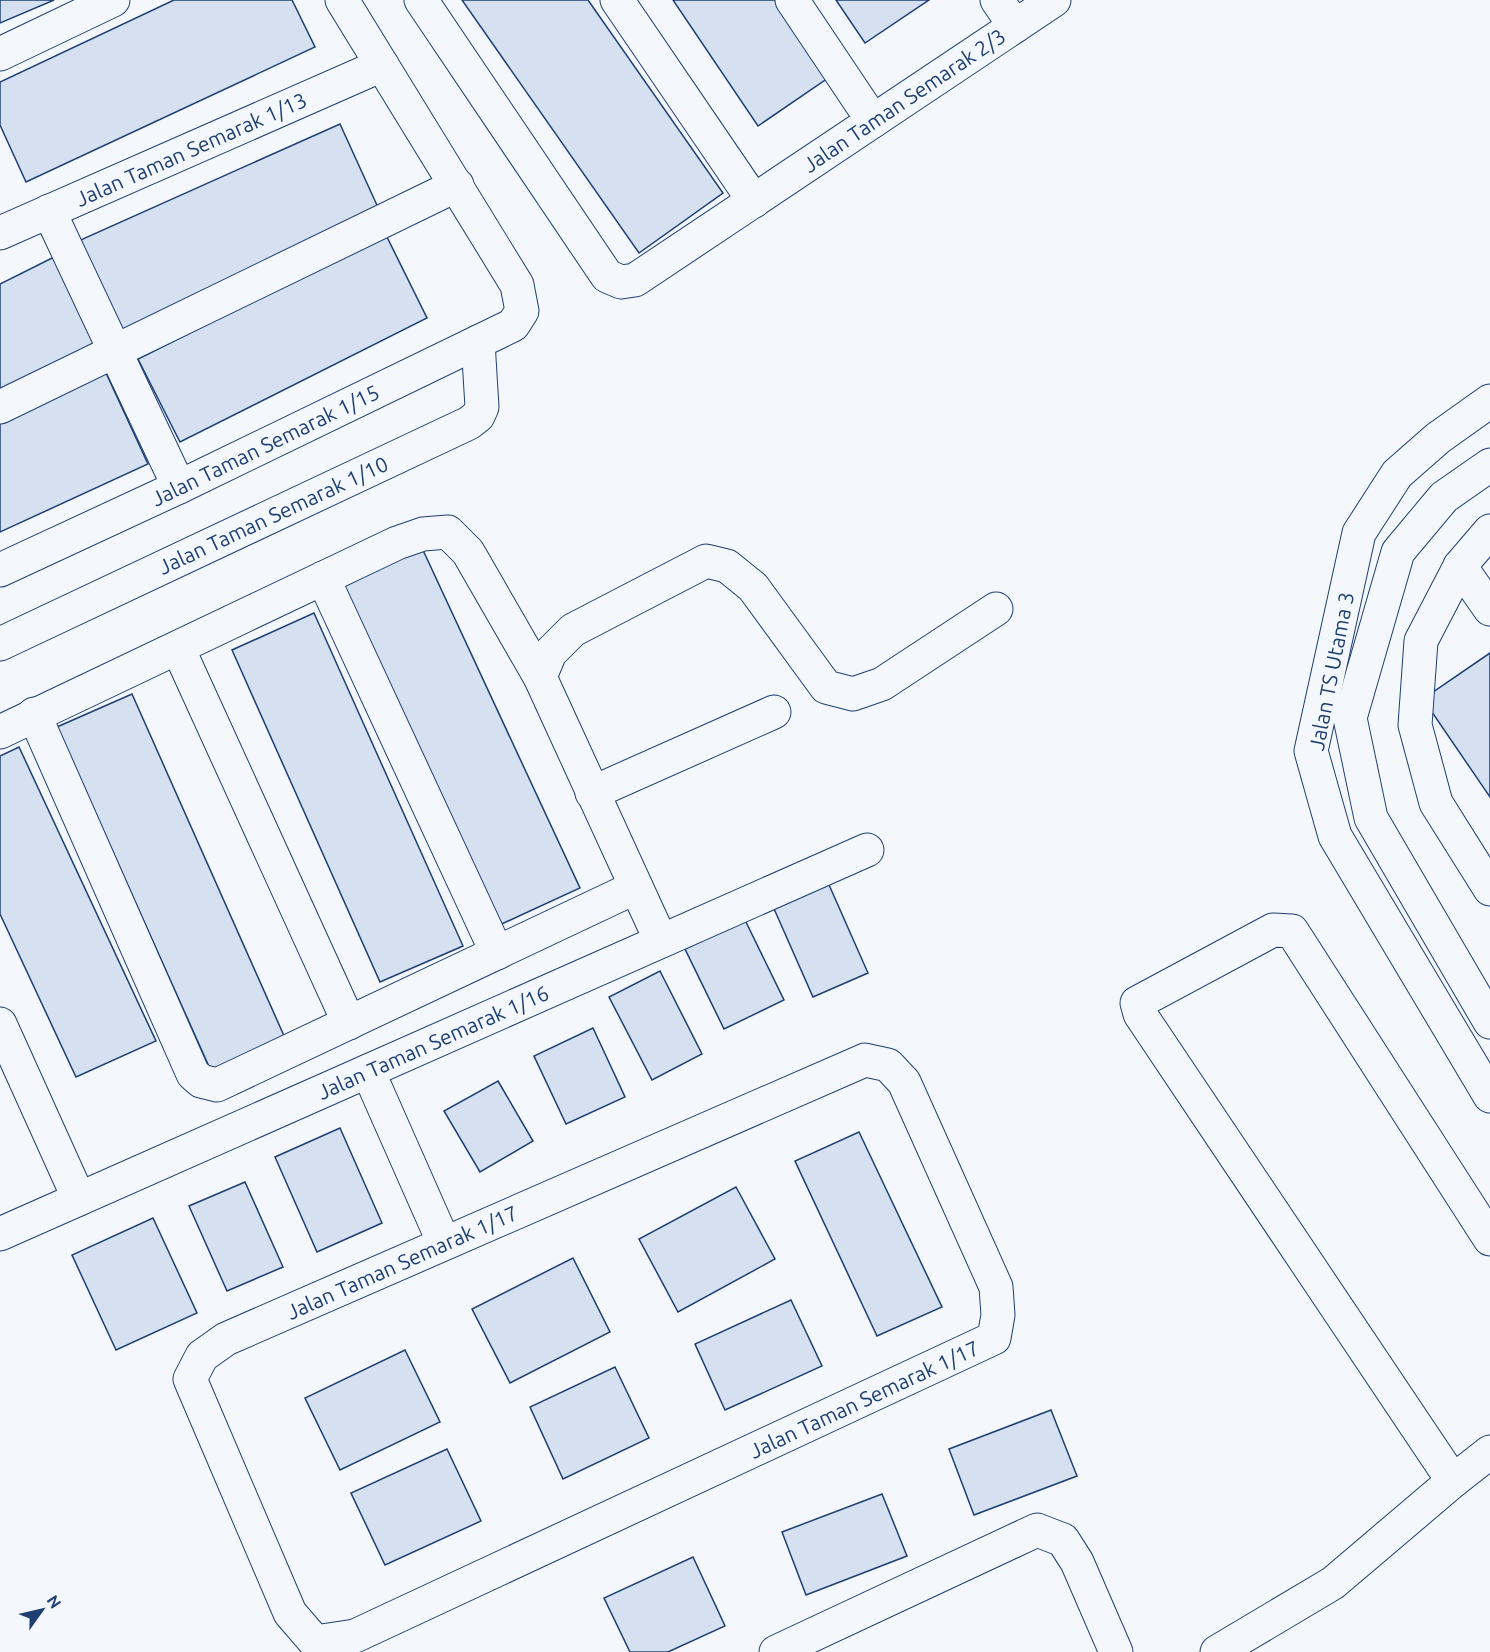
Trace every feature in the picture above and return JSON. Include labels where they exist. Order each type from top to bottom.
[{"type":"street","points":[[0,54],[113,0]]},
{"type":"street","points":[[0,407],[457,185],[342,0]]},
{"type":"street","name":"Jalan Taman Semarak 2/3","points":[[421,0],[607,276],[621,282],[634,280],[873,121],[1006,13],[1053,0]]},
{"type":"street","points":[[617,0],[754,201]]},
{"type":"street","points":[[792,0],[873,121]]},
{"type":"street","name":"Jalan Taman Semarak 1/13","points":[[0,233],[382,65]]},
{"type":"street","name":"Jalan Taman Semarak 1/15","points":[[0,570],[179,487],[513,325],[522,311],[517,285],[457,185]]},
{"type":"street","points":[[49,211],[179,487]]},
{"type":"street","name":"Jalan Taman Semarak 1/10","points":[[0,644],[469,423],[478,416],[482,407],[478,342]]},
{"type":"street","name":"Jalan TS Utama 3","points":[[1485,1075],[1335,836],[1311,751],[1359,533],[1397,474],[1438,438],[1490,401]]},
{"type":"street","name":"Jalan TS Utama 3","points":[[1490,465],[1444,497],[1398,552],[1350,718],[1371,818],[1490,1022]]},
{"type":"street","points":[[1490,531],[1460,566],[1421,641],[1415,725],[1436,803],[1490,889]]},
{"type":"street","points":[[0,732],[397,543],[423,534],[448,532],[468,552],[540,678],[661,941]]},
{"type":"street","points":[[540,678],[550,653],[573,630],[706,561],[727,566],[753,587],[826,687],[853,694],[882,684],[996,609]]},
{"type":"street","points":[[1460,566],[1490,609]]},
{"type":"street","points":[[323,578],[496,953]]},
{"type":"street","points":[[178,648],[349,1023]]},
{"type":"street","points":[[592,793],[774,712]]},
{"type":"street","points":[[34,714],[193,1074],[201,1081],[217,1085],[636,887]]},
{"type":"street","name":"Jalan Taman Semarak 1/16","points":[[0,1234],[867,850]]},
{"type":"street","points":[[1453,1481],[1140,1014],[1137,1003],[1273,930],[1292,931],[1490,1239]]},
{"type":"street","points":[[0,1024],[79,1199]]},
{"type":"street","name":"Jalan Taman Semarak 1/17","points":[[865,1060],[888,1065],[904,1082],[996,1287],[998,1315],[994,1338],[355,1636],[315,1642],[290,1613],[190,1378],[202,1356],[226,1339],[444,1243],[865,1060]]},
{"type":"street","points":[[368,1071],[444,1243]]},
{"type":"street","points":[[1217,1652],[1333,1583],[1490,1452]]},
{"type":"street","points":[[776,1652],[1037,1530],[1063,1540],[1077,1562],[1116,1652]]},
{"type":"building","points":[[0,0],[54,0],[0,23]]},
{"type":"building","points":[[174,0],[292,0],[315,47],[26,182],[0,125],[0,82]]},
{"type":"building","points":[[462,0],[588,0],[723,193],[639,253]]},
{"type":"building","points":[[673,0],[776,0],[828,78],[758,126]]},
{"type":"building","points":[[836,0],[929,0],[865,43]]},
{"type":"building","points":[[340,124],[381,214],[118,332],[76,242]]},
{"type":"building","points":[[386,235],[427,318],[180,442],[138,359]]},
{"type":"building","points":[[58,255],[101,340],[0,390],[0,284]]},
{"type":"building","points":[[106,373],[148,464],[0,532],[0,422]]},
{"type":"building","points":[[422,548],[580,888],[493,928],[335,588]]},
{"type":"building","points":[[314,613],[463,946],[380,982],[232,650]]},
{"type":"building","points":[[1490,653],[1490,797],[1423,699]]},
{"type":"building","points":[[132,694],[285,1038],[211,1071],[57,727]]},
{"type":"building","points":[[19,747],[156,1041],[76,1077],[0,914],[0,756]]},
{"type":"building","points":[[826,878],[868,973],[813,997],[771,902]]},
{"type":"building","points":[[745,920],[784,1000],[724,1029],[685,949]]},
{"type":"building","points":[[660,971],[702,1054],[652,1080],[609,997]]},
{"type":"building","points":[[593,1028],[625,1097],[566,1124],[534,1056]]},
{"type":"building","points":[[498,1081],[533,1141],[480,1172],[444,1111]]},
{"type":"building","points":[[340,1128],[382,1223],[317,1252],[275,1157]]},
{"type":"building","points":[[859,1132],[942,1307],[877,1336],[795,1161]]},
{"type":"building","points":[[245,1182],[283,1267],[227,1291],[189,1206]]},
{"type":"building","points":[[736,1187],[775,1259],[678,1312],[639,1239]]},
{"type":"building","points":[[153,1218],[197,1313],[116,1350],[72,1255]]},
{"type":"building","points":[[573,1258],[610,1332],[510,1383],[472,1309]]},
{"type":"building","points":[[791,1300],[822,1366],[725,1410],[695,1344]]},
{"type":"building","points":[[405,1350],[440,1422],[340,1470],[305,1398]]},
{"type":"building","points":[[615,1367],[649,1438],[563,1479],[530,1407]]},
{"type":"building","points":[[1051,1410],[1077,1476],[974,1515],[949,1449]]},
{"type":"building","points":[[447,1449],[481,1521],[385,1565],[351,1493]]},
{"type":"building","points":[[882,1494],[907,1556],[806,1595],[782,1532]]},
{"type":"building","points":[[693,1557],[725,1626],[668,1652],[630,1652],[604,1598]]}]
